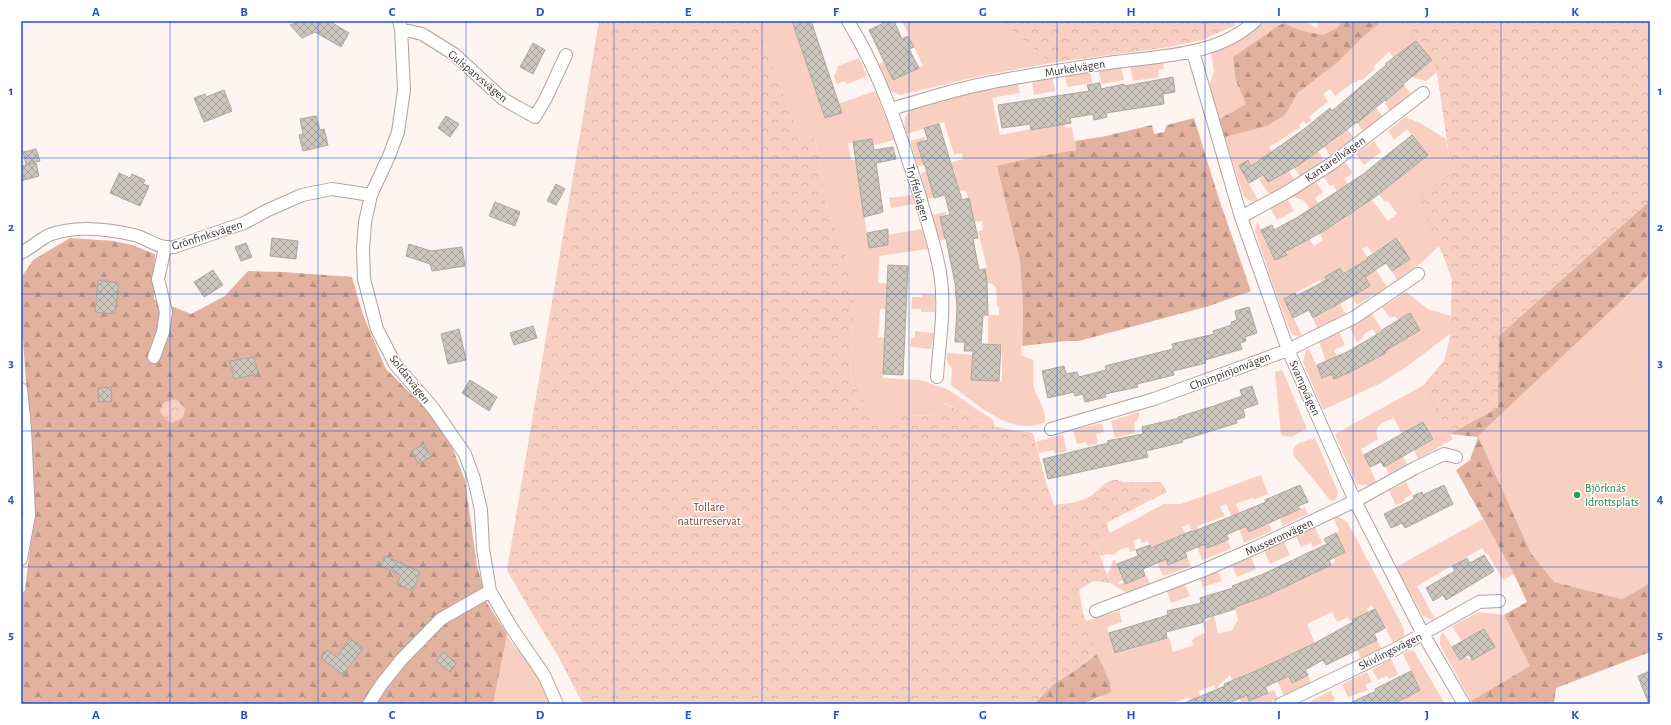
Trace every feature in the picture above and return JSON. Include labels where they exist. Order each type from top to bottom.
[{"type":"street","name":"Tryffelvägen","points":[[848,21],[856,34],[891,109],[920,199],[941,278],[942,313],[937,377]]},
{"type":"street","name":"Murkelvägen","points":[[891,109],[986,83],[1093,65],[1193,52],[1224,41],[1255,21]]},
{"type":"street","name":"Gulsparvsvägen","points":[[400,25],[422,34],[454,54],[503,99],[535,117],[546,98],[566,55]]},
{"type":"street","name":"Soldatvägen","points":[[400,25],[404,90],[398,132],[371,195],[365,222],[363,250],[364,279],[376,329],[395,364],[433,408],[465,454],[474,479],[481,510],[483,549],[490,591],[513,630],[544,675],[557,704]]},
{"type":"street","name":"Svampvägen","points":[[1193,52],[1241,217],[1288,350],[1354,501],[1423,634],[1464,704]]},
{"type":"street","name":"Kantarellvägen","points":[[1241,217],[1287,192],[1331,164],[1424,93]]},
{"type":"street","name":"Grönfinksvägen","points":[[22,254],[50,235],[95,229],[135,236],[165,248],[174,247],[217,234],[244,223],[268,210],[302,195],[332,189],[371,195]]},
{"type":"street","points":[[154,358],[163,332],[166,312],[158,279],[165,248]]},
{"type":"street","name":"Champinjonvägen","points":[[1051,429],[1161,397],[1288,350],[1354,317],[1418,274]]},
{"type":"street","points":[[21,389],[25,428],[29,515],[21,559]]},
{"type":"street","name":"Musseronvägen","points":[[1096,611],[1222,563],[1354,501],[1414,468],[1444,454],[1456,457]]},
{"type":"street","points":[[369,704],[381,684],[401,660],[441,619],[490,591]]},
{"type":"street","name":"Skivlingsvägen","points":[[1281,704],[1329,682],[1423,634],[1479,602],[1498,601]]},
{"type":"green space","name":"Tollare naturreservat","points":[[599,21],[756,21],[798,132],[815,139],[825,200],[847,261],[854,299],[850,379],[878,425],[907,415],[937,416],[941,402],[995,427],[1033,433],[1045,479],[1054,505],[1087,498],[1105,484],[1113,480],[1123,482],[1161,482],[1167,492],[1106,523],[1110,533],[1096,545],[1110,583],[1094,581],[1079,590],[1083,613],[1097,654],[1054,684],[1034,704],[583,704],[557,654],[507,570]]},
{"type":"green space","points":[[756,21],[792,21],[825,118],[841,113],[838,104],[875,91],[895,140],[873,145],[872,139],[848,143],[851,160],[856,160],[869,248],[888,245],[887,235],[922,229],[927,249],[879,256],[878,283],[887,283],[886,309],[880,309],[878,337],[885,338],[883,378],[920,380],[947,389],[993,420],[995,427],[942,402],[938,416],[907,415],[878,426],[850,379],[854,299],[847,261],[825,200],[815,139],[798,132]]},
{"type":"green space","points":[[902,21],[1003,21],[1050,63],[980,76],[900,95],[891,91],[879,64],[884,61],[893,80],[923,66]]},
{"type":"green space","points":[[1002,21],[1232,21],[1236,25],[1202,40],[1169,47],[1050,63]]},
{"type":"green space","points":[[1262,21],[1305,21],[1316,28],[1320,21],[1342,21],[1338,27],[1323,35],[1303,31],[1283,23],[1236,81],[1246,104],[1218,120],[1209,86],[1214,71],[1211,52],[1244,36]]},
{"type":"green space","points":[[1342,21],[1382,21],[1338,62],[1298,93],[1285,115],[1267,126],[1225,137],[1218,120],[1246,104],[1236,81],[1233,57],[1283,23],[1303,31],[1323,35],[1338,27]]},
{"type":"green space","points":[[1382,21],[1397,21],[1416,41],[1394,58],[1389,52],[1373,67],[1375,69],[1361,81],[1360,79],[1355,83],[1354,82],[1335,96],[1330,89],[1323,94],[1328,101],[1309,117],[1311,121],[1306,124],[1304,121],[1299,125],[1301,127],[1269,147],[1272,152],[1251,165],[1248,160],[1239,166],[1258,200],[1248,200],[1243,195],[1225,137],[1267,126],[1285,115],[1298,93],[1338,62]]},
{"type":"green space","points":[[1397,21],[1650,21],[1650,274],[1478,436],[1531,553],[1554,582],[1622,599],[1650,583],[1650,652],[1556,688],[1554,704],[1473,704],[1471,701],[1530,666],[1504,615],[1527,602],[1514,574],[1456,470],[1470,460],[1478,437],[1450,434],[1424,385],[1445,360],[1451,333],[1452,279],[1419,198],[1452,173],[1436,65]]},
{"type":"green space","points":[[1397,21],[1650,21],[1650,201],[1499,336],[1498,408],[1450,434],[1424,385],[1445,360],[1451,333],[1452,279],[1419,198],[1452,173],[1436,65]]},
{"type":"green space","points":[[859,58],[867,76],[847,84],[845,81],[837,84],[834,77],[838,66]]},
{"type":"green space","points":[[1162,58],[1164,69],[1158,70],[1159,77],[1133,81],[1130,64]]},
{"type":"green space","points":[[1432,60],[1436,65],[1437,72],[1426,81],[1411,77]]},
{"type":"green space","points":[[1121,65],[1124,80],[1102,84],[1098,69]]},
{"type":"green space","points":[[1090,70],[1092,83],[1067,87],[1065,74]]},
{"type":"green space","points":[[1052,76],[1055,91],[1034,95],[1032,80]]},
{"type":"green space","points":[[1017,81],[1020,93],[992,98],[1000,135],[1031,129],[1047,128],[1046,122],[1062,114],[1065,128],[1072,127],[1076,150],[1040,156],[998,167],[1020,261],[1023,307],[1021,355],[1033,360],[1034,388],[1045,417],[1045,422],[1033,426],[1020,426],[995,416],[971,401],[951,385],[952,369],[947,362],[947,353],[973,355],[972,380],[1002,381],[1002,345],[988,344],[988,315],[999,315],[996,288],[993,284],[987,283],[985,268],[987,267],[978,231],[983,230],[982,221],[975,222],[966,190],[959,191],[954,169],[952,169],[950,163],[963,159],[962,153],[954,155],[944,122],[907,134],[905,126],[907,114],[913,109],[990,87]]},
{"type":"green space","points":[[1404,85],[1411,93],[1390,111],[1385,103]]},
{"type":"green space","points":[[1376,108],[1383,117],[1364,132],[1357,123]]},
{"type":"green space","points":[[1405,117],[1420,123],[1446,139],[1452,173],[1424,213],[1439,246],[1421,263],[1397,280],[1392,271],[1409,259],[1395,238],[1372,253],[1367,246],[1362,249],[1387,287],[1357,305],[1352,296],[1370,286],[1358,265],[1343,274],[1340,268],[1325,277],[1346,315],[1318,329],[1313,319],[1334,307],[1320,280],[1284,299],[1302,335],[1299,336],[1291,333],[1255,231],[1257,221],[1275,260],[1286,255],[1289,250],[1309,239],[1314,246],[1323,240],[1320,234],[1371,199],[1388,221],[1397,214],[1388,201],[1385,202],[1376,190],[1380,188],[1383,191],[1428,155],[1407,129],[1394,140],[1388,131]]},
{"type":"green space","points":[[1194,118],[1219,199],[1251,291],[1209,306],[1079,341],[1022,346],[1023,307],[1020,261],[997,166],[1040,156],[1076,150],[1075,141],[1106,136],[1152,125],[1154,134],[1164,132],[1167,125]]},
{"type":"green space","points":[[1347,129],[1354,138],[1331,156],[1322,144],[1326,141],[1329,144]]},
{"type":"green space","points":[[924,137],[925,141],[917,144],[924,165],[918,167],[910,141]]},
{"type":"green space","points":[[1374,141],[1381,152],[1364,165],[1356,154]]},
{"type":"green space","points":[[1318,151],[1323,160],[1300,176],[1292,165]]},
{"type":"green space","points":[[1345,162],[1353,173],[1344,179],[1348,184],[1337,191],[1333,185],[1330,186],[1324,177]]},
{"type":"green space","points":[[1288,170],[1294,179],[1269,194],[1259,179],[1264,176],[1268,182]]},
{"type":"green space","points":[[930,171],[928,176],[934,197],[927,199],[921,173]]},
{"type":"green space","points":[[1316,182],[1323,192],[1315,198],[1318,203],[1310,209],[1304,201],[1293,196]]},
{"type":"green space","points":[[912,195],[914,204],[891,208],[889,198]]},
{"type":"green space","points":[[1288,200],[1294,211],[1277,220],[1271,209]]},
{"type":"green space","points":[[946,212],[946,216],[940,218],[945,239],[939,241],[932,215]]},
{"type":"green space","points":[[70,238],[114,241],[132,245],[155,254],[154,299],[191,314],[225,296],[248,271],[352,277],[363,315],[386,369],[426,409],[450,442],[465,480],[477,566],[487,603],[507,634],[493,704],[21,704],[21,594],[25,590],[35,507],[21,312],[21,278],[33,260]]},
{"type":"green space","name":"Björknäs Idrottsplats","points":[[1650,274],[1650,583],[1622,599],[1554,582],[1531,553],[1478,436]]},
{"type":"green space","points":[[1406,292],[1428,309],[1451,316],[1451,333],[1405,368],[1379,384],[1323,410],[1303,362],[1306,351],[1309,349],[1322,378],[1332,374],[1334,379],[1386,353],[1373,329],[1364,334],[1362,339],[1357,342],[1350,327],[1372,314],[1392,346],[1420,330],[1410,313],[1398,320],[1395,316],[1390,318],[1382,307]]},
{"type":"green space","points":[[922,294],[935,295],[935,312],[921,312],[921,309],[911,309],[912,297],[922,297]]},
{"type":"green space","points":[[915,331],[934,333],[931,349],[910,347],[911,338],[915,338]]},
{"type":"green space","points":[[1339,332],[1345,345],[1334,350],[1337,356],[1326,361],[1319,342]]},
{"type":"green space","points":[[1282,370],[1307,429],[1291,437],[1281,435],[1275,372]]},
{"type":"green space","points":[[1424,385],[1453,439],[1418,459],[1414,450],[1433,439],[1423,422],[1402,434],[1394,418],[1386,421],[1378,427],[1378,439],[1361,449],[1376,481],[1369,485],[1360,485],[1356,483],[1335,434]]},
{"type":"green space","points":[[176,399],[185,408],[183,418],[171,423],[165,419],[160,411],[164,402]]},
{"type":"green space","points":[[1139,412],[1139,417],[1134,424],[1135,433],[1115,438],[1111,421]]},
{"type":"green space","points":[[1102,423],[1104,432],[1096,434],[1098,443],[1088,446],[1086,442],[1077,444],[1073,430]]},
{"type":"green space","points":[[1063,434],[1067,451],[1055,454],[1054,450],[1039,453],[1036,442]]},
{"type":"green space","points":[[1315,438],[1338,492],[1336,499],[1333,501],[1330,500],[1294,456],[1294,449],[1298,444]]},
{"type":"green space","points":[[1403,457],[1407,464],[1389,474],[1385,466]]},
{"type":"green space","points":[[1261,475],[1268,494],[1236,504],[1242,518],[1234,521],[1226,504],[1220,507],[1225,516],[1197,526],[1207,548],[1227,540],[1231,549],[1202,560],[1189,524],[1182,527],[1185,533],[1159,544],[1168,564],[1187,557],[1191,566],[1163,576],[1148,541],[1142,543],[1140,538],[1133,541],[1136,550],[1130,552],[1128,547],[1119,550],[1114,555],[1108,554],[1100,556],[1096,545],[1110,533],[1164,504],[1181,504]]},
{"type":"green space","points":[[1406,482],[1412,494],[1404,499],[1405,501],[1396,505],[1389,491]]},
{"type":"green space","points":[[1305,507],[1308,514],[1283,526],[1280,519]]},
{"type":"green space","points":[[1338,516],[1348,523],[1402,625],[1404,636],[1393,642],[1372,605],[1367,609],[1369,613],[1350,621],[1348,617],[1337,622],[1332,612],[1307,624],[1315,643],[1281,659],[1292,683],[1308,675],[1311,683],[1284,696],[1270,665],[1239,678],[1249,701],[1274,690],[1278,699],[1266,704],[1242,704],[1230,675],[1218,686],[1218,689],[1216,690],[1214,685],[1199,691],[1202,704],[1192,704],[1189,697],[1170,704],[1083,704],[1101,698],[1110,682],[1097,654],[1034,704],[777,704],[1119,611],[1122,622],[1107,627],[1115,654],[1169,638],[1173,652],[1194,645],[1192,641],[1194,638],[1205,633],[1203,624],[1214,615],[1218,634],[1232,630],[1238,620],[1235,607],[1269,595],[1335,562],[1334,558],[1345,552],[1336,533],[1339,530],[1333,518]]},
{"type":"green space","points":[[1483,519],[1514,574],[1503,580],[1488,554],[1486,554],[1482,548],[1417,586],[1435,619],[1432,620],[1423,616],[1396,567]]},
{"type":"green space","points":[[1269,524],[1272,531],[1244,543],[1239,528],[1246,525],[1249,532]]},
{"type":"green space","points":[[1315,527],[1322,543],[1313,547],[1311,543],[1301,547],[1296,536]]},
{"type":"green space","points":[[1284,542],[1290,555],[1270,564],[1264,551]]},
{"type":"green space","points":[[1251,557],[1256,569],[1237,577],[1232,565]]},
{"type":"green space","points":[[1113,560],[1115,560],[1123,580],[1118,582],[1118,584],[1125,584],[1147,576],[1150,583],[1126,592],[1110,583],[1107,574]]},
{"type":"green space","points":[[1218,571],[1222,581],[1203,587],[1200,578]]},
{"type":"green space","points":[[1185,585],[1190,596],[1171,603],[1167,591]]},
{"type":"green space","points":[[1479,612],[1504,615],[1530,666],[1471,701],[1440,645],[1440,637],[1443,632],[1460,660],[1465,657],[1472,660],[1495,647],[1484,629],[1462,642],[1452,626]]},
{"type":"green space","points":[[506,635],[526,660],[548,694],[552,704],[493,704]]},
{"type":"green space","points":[[1377,640],[1382,649],[1361,659],[1357,650]]},
{"type":"green space","points":[[1411,650],[1414,651],[1445,704],[1393,704],[1420,689],[1403,654]]},
{"type":"green space","points":[[1097,654],[1110,682],[1111,692],[1083,704],[1034,704],[1054,684]]},
{"type":"green space","points":[[1391,659],[1398,674],[1389,679],[1387,676],[1378,680],[1372,670]]},
{"type":"green space","points":[[1367,672],[1372,682],[1365,685],[1368,690],[1348,697],[1342,684]]},
{"type":"green space","points":[[1331,691],[1335,700],[1326,704],[1312,704],[1311,701]]},
{"type":"building","points":[[301,21],[329,21],[349,33],[341,47],[315,32],[302,38],[290,25]]},
{"type":"building","points":[[792,21],[811,21],[842,113],[825,118]]},
{"type":"building","points":[[888,21],[894,21],[902,39],[908,36],[914,47],[909,49],[919,68],[893,80],[869,30]]},
{"type":"building","points":[[1416,41],[1432,60],[1403,84],[1404,85],[1386,101],[1385,100],[1357,123],[1299,165],[1268,182],[1263,175],[1249,183],[1239,166],[1248,160],[1251,166],[1303,130],[1330,108],[1332,111],[1386,65],[1385,64]]},
{"type":"building","points":[[533,43],[545,50],[533,74],[520,67]]},
{"type":"building","points":[[1173,77],[1175,92],[1163,94],[1164,104],[1106,113],[1107,117],[1094,120],[1093,114],[1070,118],[1071,123],[1031,130],[1030,124],[1002,128],[998,105],[1089,91],[1087,85],[1100,83],[1101,89]]},
{"type":"building","points":[[224,90],[232,111],[204,122],[194,98],[205,94],[206,97]]},
{"type":"building","points":[[316,116],[320,130],[324,129],[328,145],[303,151],[299,135],[303,134],[300,119]]},
{"type":"building","points":[[446,116],[459,124],[450,137],[438,128]]},
{"type":"building","points":[[939,124],[962,200],[969,198],[978,238],[973,239],[979,270],[985,269],[987,282],[988,315],[983,315],[981,344],[1001,345],[999,381],[971,380],[973,351],[964,351],[965,342],[955,342],[957,308],[955,283],[940,217],[950,215],[945,195],[934,198],[917,143],[928,140],[924,128]]},
{"type":"building","points":[[1412,135],[1428,155],[1375,197],[1322,232],[1285,252],[1287,255],[1275,260],[1261,230],[1272,225],[1274,230],[1298,217],[1362,175]]},
{"type":"building","points":[[872,139],[874,150],[893,147],[896,159],[876,163],[883,212],[864,217],[853,142]]},
{"type":"building","points":[[36,149],[40,161],[26,164],[23,152]]},
{"type":"building","points":[[36,163],[39,176],[21,181],[21,166]]},
{"type":"building","points":[[119,173],[130,178],[132,174],[145,180],[143,184],[149,186],[140,206],[110,193]]},
{"type":"building","points":[[556,184],[565,189],[556,205],[547,201]]},
{"type":"building","points":[[495,202],[520,212],[515,226],[489,216]]},
{"type":"building","points":[[888,229],[888,245],[869,248],[867,233]]},
{"type":"building","points":[[272,238],[298,241],[296,259],[270,256]]},
{"type":"building","points":[[1396,238],[1410,259],[1392,271],[1386,263],[1365,277],[1370,286],[1313,318],[1309,310],[1293,318],[1284,299],[1295,293],[1296,296],[1327,280],[1325,277],[1340,268],[1343,274],[1368,259],[1367,258]]},
{"type":"building","points":[[246,243],[252,257],[241,261],[235,247]]},
{"type":"building","points":[[409,244],[431,251],[462,247],[465,266],[432,271],[430,264],[406,256]]},
{"type":"building","points":[[888,265],[908,266],[903,375],[883,374]]},
{"type":"building","points":[[213,270],[223,285],[204,297],[194,282]]},
{"type":"building","points":[[98,280],[119,283],[115,314],[95,312]]},
{"type":"building","points":[[1249,307],[1257,333],[1245,337],[1246,341],[1240,343],[1242,349],[1205,360],[1206,363],[1173,371],[1174,375],[1137,384],[1138,387],[1105,394],[1106,397],[1085,402],[1083,394],[1075,396],[1074,392],[1048,398],[1042,371],[1064,366],[1066,374],[1077,372],[1079,377],[1106,370],[1105,366],[1173,349],[1172,344],[1214,334],[1213,331],[1232,325],[1231,322],[1237,320],[1235,311]]},
{"type":"building","points":[[1410,313],[1420,330],[1385,351],[1386,353],[1350,372],[1334,379],[1332,374],[1322,378],[1317,365],[1347,352]]},
{"type":"building","points":[[533,326],[537,338],[514,345],[510,333]]},
{"type":"building","points":[[459,329],[466,360],[448,364],[441,334]]},
{"type":"building","points":[[254,357],[258,374],[234,379],[230,361]]},
{"type":"building","points":[[470,380],[497,397],[489,411],[462,393]]},
{"type":"building","points":[[1252,386],[1258,404],[1243,409],[1245,417],[1236,420],[1237,423],[1182,440],[1183,442],[1146,451],[1148,457],[1048,479],[1043,459],[1108,443],[1107,441],[1143,434],[1142,427],[1179,418],[1178,417],[1242,396],[1240,390]]},
{"type":"building","points":[[111,387],[112,401],[99,402],[98,388]]},
{"type":"building","points":[[1423,422],[1433,439],[1384,467],[1381,462],[1370,467],[1364,455]]},
{"type":"building","points":[[424,444],[431,457],[418,464],[412,451]]},
{"type":"building","points":[[1300,485],[1308,502],[1298,506],[1300,509],[1249,532],[1246,526],[1226,535],[1229,539],[1207,548],[1205,544],[1185,552],[1187,557],[1168,565],[1166,559],[1143,569],[1145,576],[1125,584],[1117,564],[1138,556],[1136,550],[1150,545],[1151,548],[1191,531],[1192,532],[1266,502],[1265,500]]},
{"type":"building","points":[[1444,485],[1453,504],[1405,528],[1402,523],[1391,528],[1384,514],[1414,499],[1413,496],[1422,492],[1423,495]]},
{"type":"building","points":[[1336,533],[1345,552],[1329,560],[1331,565],[1266,596],[1235,607],[1235,609],[1203,619],[1204,622],[1166,632],[1167,638],[1115,653],[1109,633],[1168,615],[1167,611],[1201,603],[1200,598],[1233,588],[1232,586],[1261,575],[1327,544],[1324,539]]},
{"type":"building","points":[[1484,555],[1494,571],[1446,600],[1443,595],[1433,601],[1426,588],[1455,571],[1452,566],[1467,558],[1470,563]]},
{"type":"building","points":[[385,556],[420,572],[413,591],[397,584],[401,575],[381,566]]},
{"type":"building","points":[[1375,609],[1385,628],[1374,634],[1377,640],[1326,665],[1323,660],[1305,670],[1308,675],[1292,683],[1289,676],[1265,687],[1268,693],[1249,701],[1247,695],[1227,704],[1182,704],[1225,686],[1224,684],[1258,670],[1315,643],[1353,622],[1352,620]]},
{"type":"building","points":[[1484,629],[1495,647],[1472,660],[1469,654],[1460,660],[1452,647]]},
{"type":"building","points":[[350,638],[363,648],[343,675],[321,658],[327,650],[337,657]]},
{"type":"building","points":[[443,652],[457,663],[450,672],[436,661]]},
{"type":"building","points":[[1411,671],[1420,690],[1409,696],[1393,704],[1348,704],[1376,691],[1375,689]]},
{"type":"building","points":[[1650,671],[1650,704],[1649,704],[1638,676]]},
{"type":"place","name":"Björknäs Idrottsplats","points":[[1577,495]]}]
